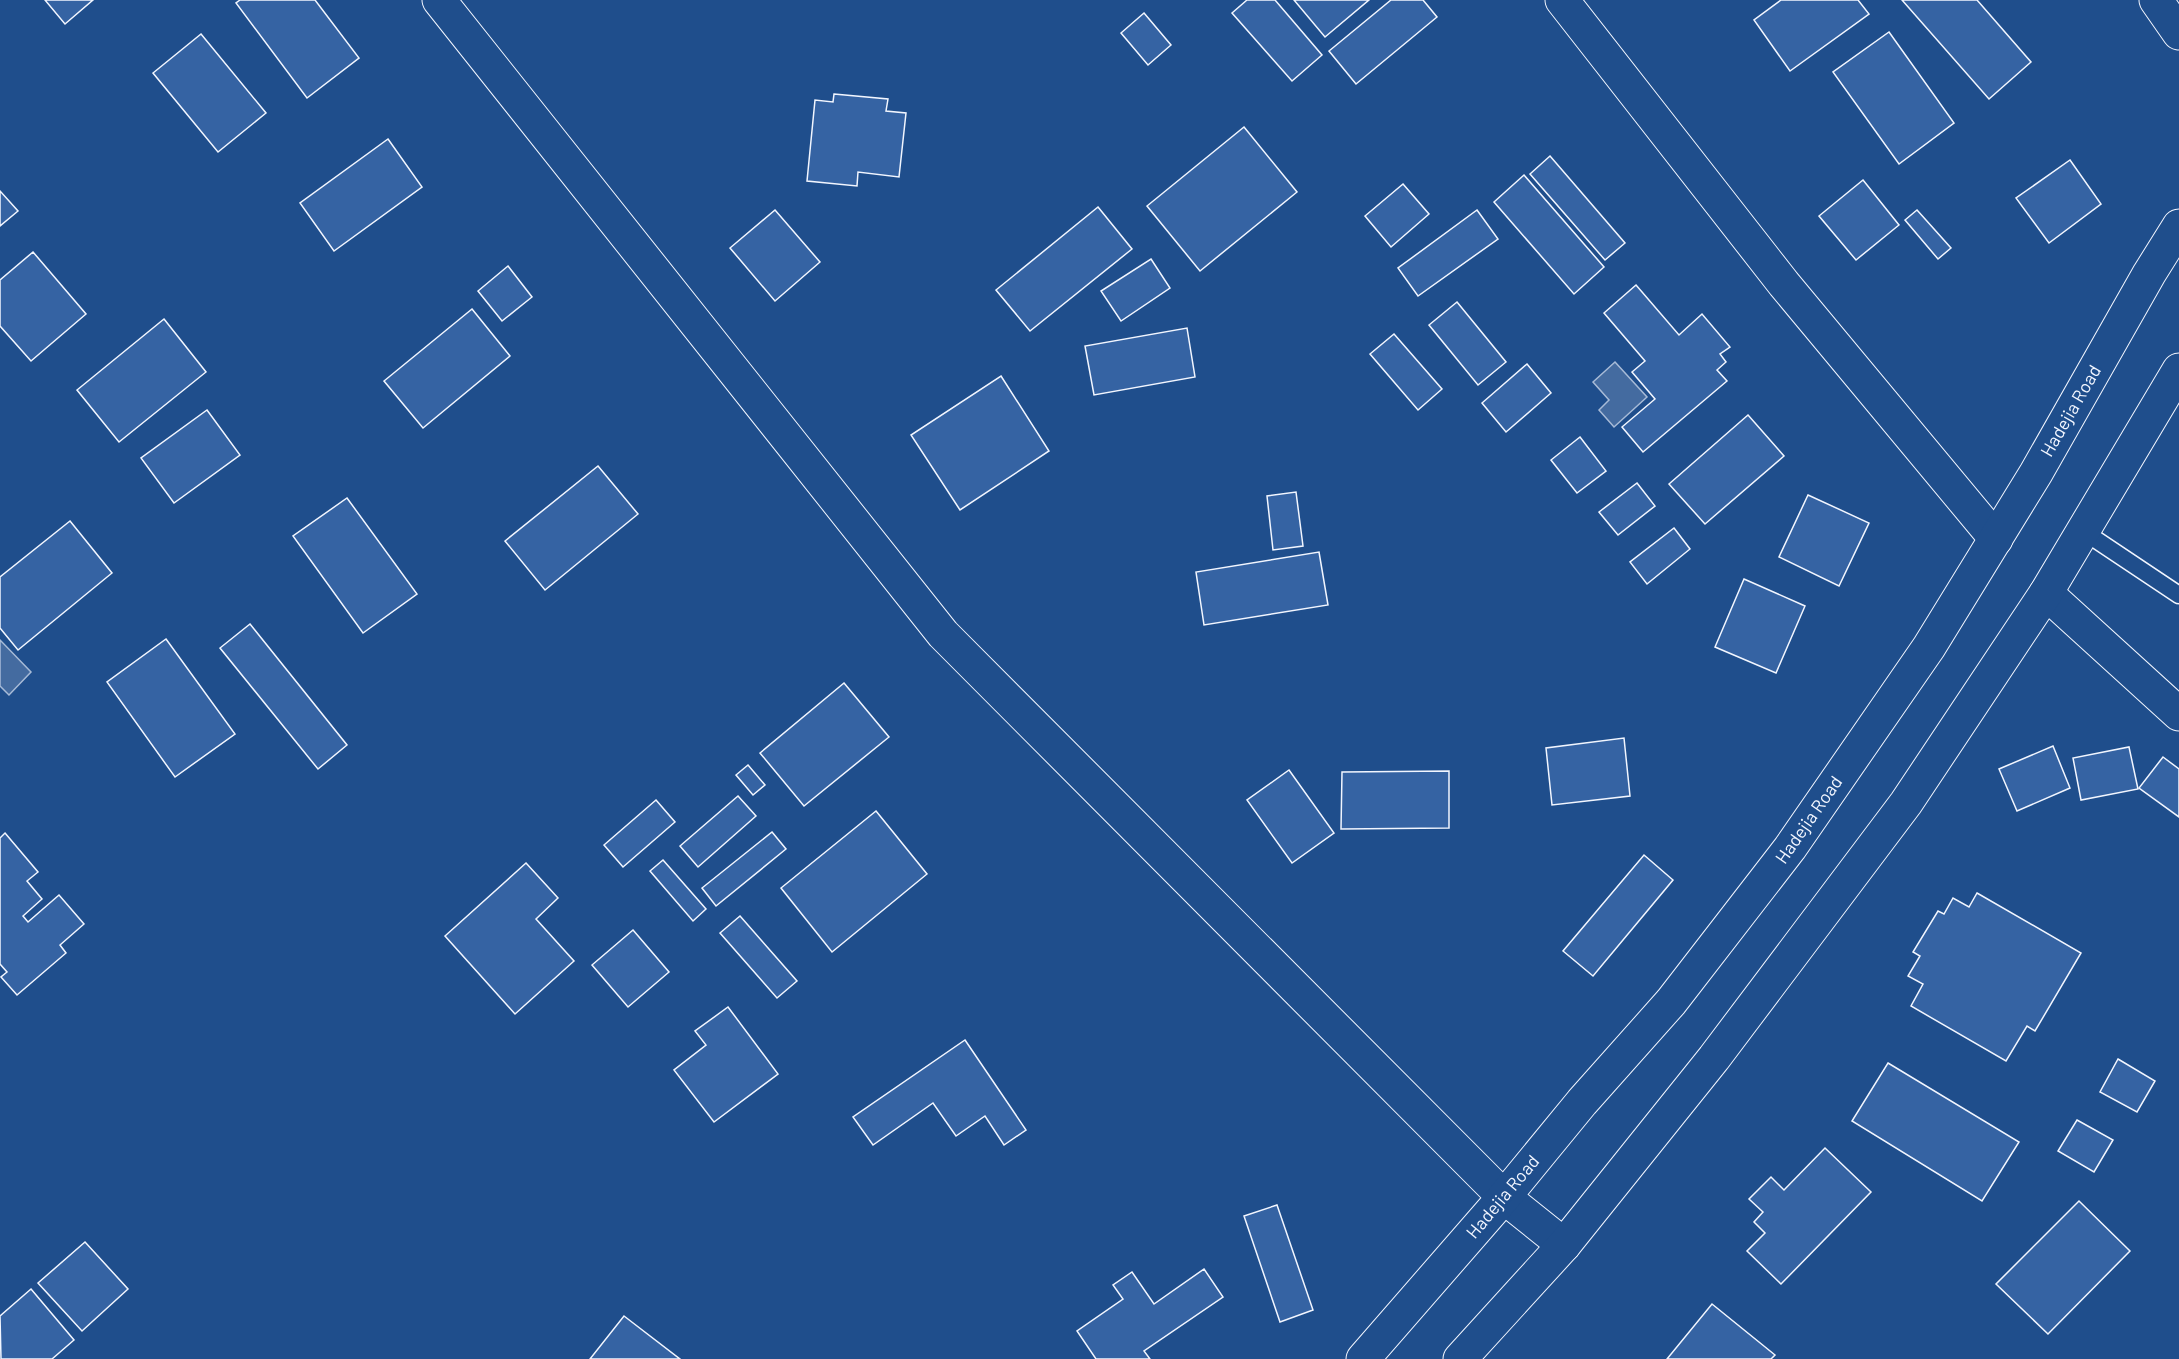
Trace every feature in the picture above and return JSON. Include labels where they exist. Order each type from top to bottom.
[{"type":"main road","points":[[439,0],[943,634],[1504,1197],[1564,1245]]},
{"type":"main road","points":[[1562,0],[1784,284],[1996,539]]},
{"type":"main road","points":[[2156,0],[2179,33]]},
{"type":"main road","name":"Hadejia Road","points":[[1363,1359],[1504,1197],[1582,1102],[1671,1002],[1790,848],[1929,647],[2036,473],[2149,274],[2179,226]]},
{"type":"main road","points":[[1460,1359],[1564,1245],[1714,1058],[1906,803],[2046,593],[2179,370]]},
{"type":"main road","points":[[2046,593],[2179,714]]},
{"type":"lane","points":[[2083,531],[2179,595]]},
{"type":"water","points":[[1615,362],[1647,397],[1614,427],[1599,410],[1609,400],[1593,382]]},
{"type":"water","points":[[0,640],[31,672],[9,695],[0,686]]},
{"type":"building","points":[[45,0],[93,0],[65,24]]},
{"type":"building","points":[[240,0],[315,0],[359,58],[307,98],[236,3]]},
{"type":"building","points":[[1247,0],[1275,0],[1322,55],[1292,81],[1232,13]]},
{"type":"building","points":[[1294,0],[1369,0],[1325,37]]},
{"type":"building","points":[[1391,0],[1423,0],[1437,17],[1356,84],[1329,51]]},
{"type":"building","points":[[1781,0],[1858,0],[1869,14],[1790,71],[1754,20]]},
{"type":"building","points":[[1902,0],[1977,0],[2031,62],[1989,99]]},
{"type":"building","points":[[1144,13],[1171,45],[1148,65],[1121,33]]},
{"type":"building","points":[[1889,32],[1954,123],[1899,164],[1833,72]]},
{"type":"building","points":[[201,34],[266,113],[218,152],[153,73]]},
{"type":"building","points":[[834,94],[888,99],[886,111],[906,113],[899,177],[858,172],[857,186],[807,181],[815,100],[833,102]]},
{"type":"building","points":[[1244,127],[1297,192],[1200,271],[1147,206]]},
{"type":"building","points":[[388,139],[422,187],[334,251],[300,203]]},
{"type":"building","points":[[1550,156],[1625,243],[1605,260],[1530,174]]},
{"type":"building","points":[[2070,160],[2101,204],[2049,243],[2016,198]]},
{"type":"building","points":[[1524,175],[1604,267],[1574,294],[1494,202]]},
{"type":"building","points":[[1863,180],[1899,225],[1856,260],[1819,216]]},
{"type":"building","points":[[1403,184],[1429,214],[1391,247],[1365,216]]},
{"type":"building","points":[[0,191],[18,211],[0,226]]},
{"type":"building","points":[[1098,207],[1132,249],[1030,331],[996,290]]},
{"type":"building","points":[[775,210],[820,262],[775,301],[730,248]]},
{"type":"building","points":[[1477,210],[1498,239],[1418,296],[1398,268]]},
{"type":"building","points":[[1917,210],[1951,248],[1938,259],[1905,220]]},
{"type":"building","points":[[33,252],[86,314],[31,361],[0,326],[0,280]]},
{"type":"building","points":[[1151,259],[1170,288],[1121,321],[1101,291]]},
{"type":"building","points":[[508,266],[532,297],[502,321],[478,291]]},
{"type":"building","points":[[1636,285],[1679,335],[1702,314],[1730,347],[1720,354],[1726,362],[1717,370],[1727,381],[1643,452],[1622,427],[1655,399],[1632,372],[1645,361],[1604,313]]},
{"type":"building","points":[[1457,302],[1506,362],[1478,385],[1429,325]]},
{"type":"building","points":[[472,309],[510,356],[423,428],[384,381]]},
{"type":"building","points":[[164,319],[206,372],[119,442],[77,390]]},
{"type":"building","points":[[1187,328],[1195,377],[1094,395],[1085,346]]},
{"type":"building","points":[[1394,334],[1442,389],[1418,410],[1370,354]]},
{"type":"building","points":[[1527,364],[1551,393],[1506,432],[1482,403]]},
{"type":"building","points":[[1001,376],[1049,451],[960,510],[911,435]]},
{"type":"building","points":[[207,410],[240,455],[174,503],[141,458]]},
{"type":"building","points":[[1748,415],[1784,456],[1705,524],[1669,484]]},
{"type":"building","points":[[1580,437],[1606,471],[1577,493],[1551,460]]},
{"type":"building","points":[[598,466],[638,514],[545,590],[505,541]]},
{"type":"building","points":[[1637,483],[1655,506],[1618,535],[1599,512]]},
{"type":"building","points":[[1296,492],[1303,546],[1273,550],[1267,496]]},
{"type":"building","points":[[1808,495],[1869,523],[1839,586],[1779,557]]},
{"type":"building","points":[[347,498],[417,594],[363,633],[293,536]]},
{"type":"building","points":[[70,521],[112,573],[18,650],[0,628],[0,577]]},
{"type":"building","points":[[1674,528],[1690,549],[1647,584],[1630,562]]},
{"type":"building","points":[[1319,552],[1328,605],[1204,625],[1196,572]]},
{"type":"building","points":[[1744,579],[1805,606],[1776,673],[1715,647]]},
{"type":"building","points":[[250,624],[347,745],[318,769],[220,648]]},
{"type":"building","points":[[166,639],[235,734],[175,777],[107,682]]},
{"type":"building","points":[[844,683],[889,737],[804,806],[760,753]]},
{"type":"building","points":[[1624,738],[1630,796],[1552,805],[1546,748]]},
{"type":"building","points":[[2053,746],[2070,788],[2017,811],[1999,769]]},
{"type":"building","points":[[2129,747],[2138,789],[2081,800],[2073,758]]},
{"type":"building","points":[[2163,757],[2179,769],[2179,817],[2139,788]]},
{"type":"building","points":[[748,765],[765,785],[753,795],[736,775]]},
{"type":"building","points":[[1289,770],[1334,833],[1292,863],[1247,800]]},
{"type":"building","points":[[1449,771],[1449,828],[1341,829],[1342,772]]},
{"type":"building","points":[[738,796],[756,816],[698,867],[680,846]]},
{"type":"building","points":[[656,800],[675,822],[623,867],[604,845]]},
{"type":"building","points":[[876,811],[927,874],[832,952],[781,888]]},
{"type":"building","points":[[772,832],[786,849],[716,906],[702,888]]},
{"type":"building","points":[[5,833],[38,872],[27,881],[42,899],[23,916],[28,922],[59,895],[84,924],[60,945],[66,953],[17,995],[1,977],[7,972],[0,964],[0,838]]},
{"type":"building","points":[[1644,855],[1673,880],[1593,976],[1563,951]]},
{"type":"building","points":[[663,860],[706,909],[693,921],[650,871]]},
{"type":"building","points":[[526,863],[558,898],[536,919],[574,961],[515,1014],[445,936]]},
{"type":"building","points":[[1977,893],[2081,953],[2035,1031],[2027,1026],[2006,1061],[1911,1006],[1923,984],[1908,976],[1920,956],[1913,952],[1938,911],[1944,914],[1953,898],[1969,907]]},
{"type":"building","points":[[740,916],[797,981],[777,998],[720,933]]},
{"type":"building","points":[[633,930],[669,972],[628,1007],[592,965]]},
{"type":"building","points":[[728,1007],[778,1074],[714,1122],[674,1070],[706,1045],[695,1031]]},
{"type":"building","points":[[965,1040],[1026,1130],[1004,1145],[985,1116],[956,1136],[933,1103],[873,1145],[853,1117]]},
{"type":"building","points":[[2118,1059],[2155,1081],[2137,1112],[2100,1092]]},
{"type":"building","points":[[1888,1063],[2019,1142],[1982,1201],[1852,1121]]},
{"type":"building","points":[[2077,1120],[2113,1140],[2094,1172],[2058,1151]]},
{"type":"building","points":[[1825,1148],[1871,1192],[1781,1284],[1747,1251],[1765,1233],[1754,1222],[1763,1212],[1749,1199],[1771,1177],[1784,1190]]},
{"type":"building","points":[[2079,1201],[2130,1251],[2048,1334],[1996,1284]]},
{"type":"building","points":[[1277,1205],[1313,1310],[1280,1322],[1244,1216]]},
{"type":"building","points":[[85,1242],[128,1289],[82,1331],[38,1283]]},
{"type":"building","points":[[1204,1269],[1223,1297],[1144,1351],[1150,1359],[1096,1359],[1077,1331],[1123,1299],[1113,1285],[1132,1272],[1154,1304]]},
{"type":"building","points":[[31,1289],[74,1340],[52,1359],[1,1359],[0,1316]]},
{"type":"building","points":[[1712,1304],[1775,1355],[1771,1359],[1667,1359]]},
{"type":"building","points":[[624,1316],[680,1359],[590,1359]]}]
